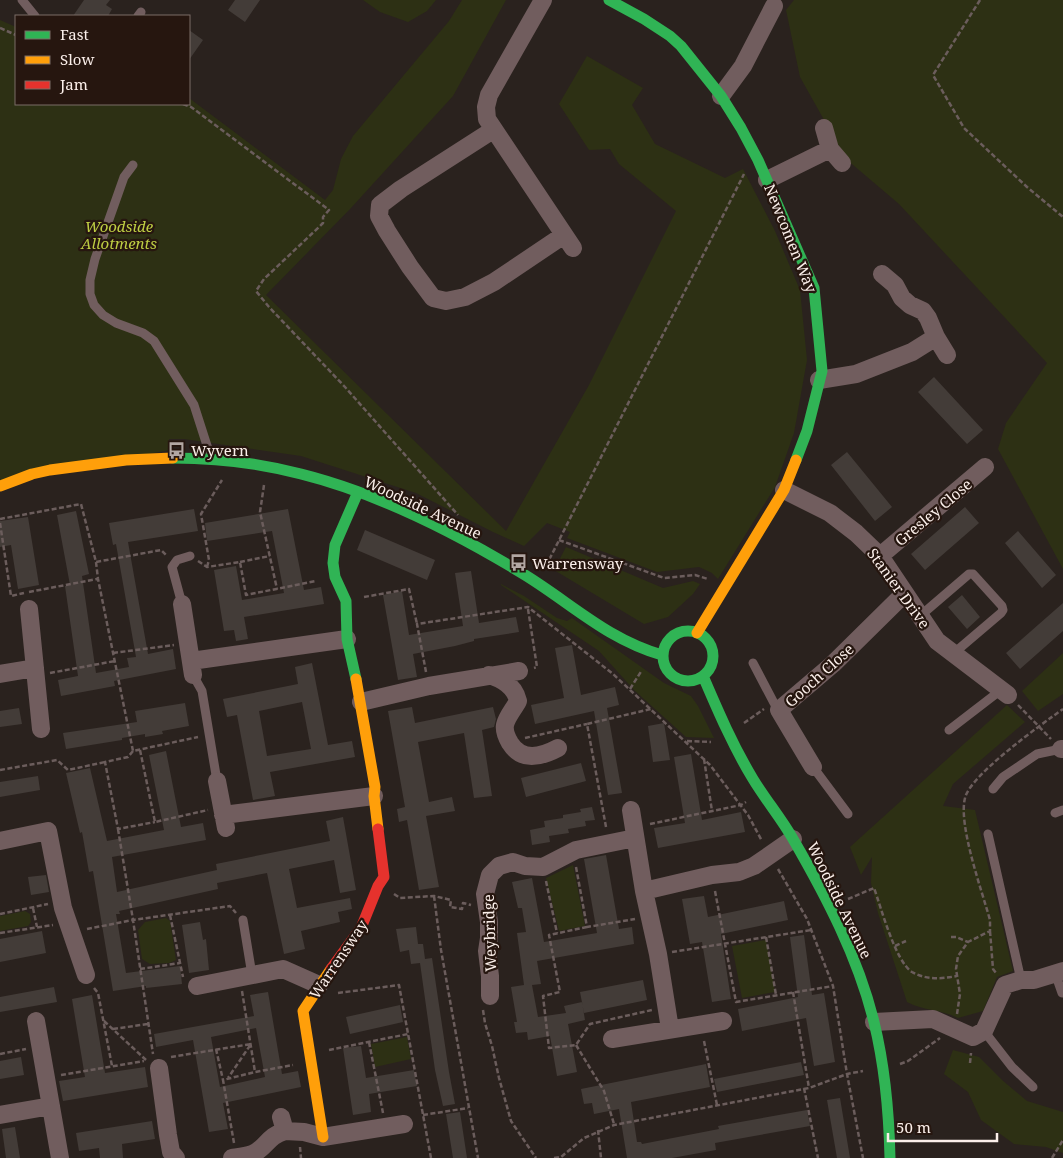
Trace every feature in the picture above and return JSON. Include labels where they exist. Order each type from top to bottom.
[{"type":"street","points":[[493,130],[401,189],[380,205],[379,216],[387,231],[410,268],[433,298],[446,301],[465,298],[568,241],[487,119],[486,107],[489,95],[543,0]]},
{"type":"street","name":"Newcomen Way","points":[[609,0],[670,36],[681,46],[721,96],[755,153],[814,288],[822,371],[807,430],[784,490],[697,632]]},
{"type":"street","points":[[721,96],[743,66],[774,6]]},
{"type":"street","points":[[824,128],[830,149],[842,163]]},
{"type":"street","points":[[767,180],[830,149]]},
{"type":"street","points":[[894,278],[902,298],[910,305],[923,311],[936,337],[948,355]]},
{"type":"street","points":[[819,380],[856,374],[912,352],[936,337]]},
{"type":"street","name":"Woodside Avenue","points":[[0,486],[42,471],[127,460],[211,458],[295,472],[358,492],[416,516],[538,583],[610,634],[629,644],[662,655]]},
{"type":"street","name":"Gresley Close","points":[[880,556],[985,467]]},
{"type":"street","name":"Stanier Drive","points":[[784,490],[830,513],[856,533],[880,556],[937,640],[1004,693]]},
{"type":"street","name":"Warrensway","points":[[323,1137],[303,1011],[315,991],[361,928],[378,886],[384,877],[374,796],[376,787],[361,702],[347,639],[346,601],[335,577],[333,562],[335,545],[358,492]]},
{"type":"street","name":"Gooch Close","points":[[813,767],[777,707],[832,664],[905,593]]},
{"type":"street","points":[[182,604],[192,668],[347,639]]},
{"type":"street","points":[[29,609],[41,729]]},
{"type":"street","points":[[688,631],[697,632],[709,644],[714,659],[710,668],[703,676],[694,681],[685,681],[669,671],[665,666],[662,655],[671,639],[679,633],[688,631]]},
{"type":"street","points":[[361,702],[429,686],[519,671]]},
{"type":"street","points":[[0,674],[36,672]]},
{"type":"street","points":[[489,675],[500,678],[516,693],[518,701],[508,717],[505,727],[514,750],[522,756],[531,757],[546,754],[558,748]]},
{"type":"street","name":"Woodside Avenue","points":[[703,676],[734,746],[753,779],[793,839],[844,936],[874,1022],[888,1101],[890,1158]]},
{"type":"street","points":[[218,781],[224,817],[374,796]]},
{"type":"street","points":[[631,810],[648,917],[658,954],[670,1029]]},
{"type":"street","points":[[0,841],[48,830],[62,902],[86,976]]},
{"type":"street","points":[[543,867],[573,852],[609,843],[634,833]]},
{"type":"street","points":[[644,891],[712,875],[739,872],[754,866],[793,839]]},
{"type":"street","name":"Weybridge","points":[[490,996],[487,951],[489,938],[485,894],[490,875],[499,866],[513,862],[525,866],[543,867]]},
{"type":"street","points":[[197,986],[283,970],[315,991]]},
{"type":"street","points":[[874,1022],[933,1019],[973,1037],[984,1031],[1013,982],[1034,980],[1059,972]]},
{"type":"street","points":[[36,1021],[60,1158]]},
{"type":"street","points":[[612,1039],[723,1021]]},
{"type":"street","points":[[153,1063],[171,1152],[176,1158]]},
{"type":"street","points":[[0,1115],[51,1106]]},
{"type":"street","points":[[234,1158],[253,1154],[262,1148],[283,1124],[323,1137],[404,1124]]},
{"type":"lane","points":[[22,0],[33,15]]},
{"type":"lane","points":[[133,165],[124,177],[95,259],[90,280],[90,294],[94,305],[103,315],[116,323],[143,333],[154,341],[194,405],[211,458]]},
{"type":"lane","points":[[182,604],[172,567],[174,562],[190,556]]},
{"type":"lane","points":[[920,616],[969,574],[973,574],[1002,606],[1003,610],[954,653]]},
{"type":"lane","points":[[753,663],[777,707]]},
{"type":"lane","points":[[192,668],[202,691],[218,781]]},
{"type":"lane","points":[[949,730],[1004,693]]},
{"type":"lane","points":[[993,789],[1003,777],[1037,754],[1062,749]]},
{"type":"lane","points":[[813,767],[848,814]]},
{"type":"lane","points":[[988,834],[1013,982]]},
{"type":"lane","points":[[243,920],[246,976]]},
{"type":"lane","points":[[1059,972],[1062,994]]},
{"type":"lane","points":[[984,1031],[1012,1068],[1032,1086]]},
{"type":"path","points":[[980,0],[933,75],[964,128],[1027,187],[1063,217]]},
{"type":"path","points":[[0,28],[15,35]]},
{"type":"path","points":[[186,105],[191,107],[329,210],[322,217],[323,223],[319,228],[264,279],[256,291],[345,387],[458,516]]},
{"type":"path","points":[[539,562],[546,567],[755,153]]},
{"type":"path","points":[[267,466],[260,512],[277,589]]},
{"type":"path","points":[[207,567],[209,560],[201,514],[226,473]]},
{"type":"path","points":[[0,519],[81,504],[96,562],[133,751]]},
{"type":"path","points":[[0,523],[11,596],[98,579]]},
{"type":"path","points":[[560,540],[664,578],[695,575],[709,579],[721,592]]},
{"type":"path","points":[[96,562],[161,550],[174,562]]},
{"type":"path","points":[[190,556],[207,567],[270,556]]},
{"type":"path","points":[[240,562],[246,595],[335,577]]},
{"type":"path","points":[[346,601],[409,589],[429,686]]},
{"type":"path","points":[[416,624],[528,607],[613,674],[704,759],[748,814],[763,844]]},
{"type":"path","points":[[519,671],[537,667],[528,607]]},
{"type":"path","points":[[113,653],[188,643]]},
{"type":"path","points":[[36,672],[115,661]]},
{"type":"path","points":[[630,689],[642,670]]},
{"type":"path","points":[[1004,693],[1039,726]]},
{"type":"path","points":[[739,726],[777,707]]},
{"type":"path","points":[[509,741],[651,709]]},
{"type":"path","points":[[587,724],[609,843]]},
{"type":"path","points":[[0,770],[57,760],[68,770],[128,757],[133,751],[209,735]]},
{"type":"path","points":[[685,741],[710,743],[716,741]]},
{"type":"path","points":[[140,750],[155,822]]},
{"type":"path","points":[[704,759],[712,811]]},
{"type":"path","points":[[105,762],[133,920],[153,1063]]},
{"type":"path","points":[[634,833],[712,811],[741,805],[751,799]]},
{"type":"path","points":[[118,829],[155,822],[224,817]]},
{"type":"path","points":[[573,852],[587,927]]},
{"type":"path","points":[[543,867],[557,933]]},
{"type":"path","points":[[778,869],[807,918],[833,986],[863,1158]]},
{"type":"path","points":[[712,875],[736,1002],[833,986]]},
{"type":"path","points":[[378,886],[400,898],[434,896],[451,900],[450,907],[462,909],[463,903],[487,908]]},
{"type":"path","points":[[846,900],[874,888],[889,933],[904,963],[911,971],[930,978],[939,979],[957,976]]},
{"type":"path","points":[[434,896],[441,950],[478,1158]]},
{"type":"path","points":[[0,914],[62,902]]},
{"type":"path","points":[[0,933],[37,927],[70,927],[133,920],[230,906],[243,920]]},
{"type":"path","points":[[33,908],[37,927]]},
{"type":"path","points":[[170,915],[185,982],[197,986]]},
{"type":"path","points":[[648,917],[549,935],[560,992],[543,996],[549,1048],[576,1045],[590,1024],[667,1006]]},
{"type":"path","points":[[658,954],[812,930]]},
{"type":"path","points":[[990,931],[993,970],[1013,982]]},
{"type":"path","points":[[766,937],[776,995]]},
{"type":"path","points":[[951,937],[968,942]]},
{"type":"path","points":[[896,946],[906,941]]},
{"type":"path","points":[[140,969],[180,962]]},
{"type":"path","points":[[86,976],[98,993],[112,1066]]},
{"type":"path","points":[[246,976],[251,1044],[256,1072]]},
{"type":"path","points":[[315,991],[399,984],[431,1158]]},
{"type":"path","points":[[793,992],[809,1088]]},
{"type":"path","points":[[490,996],[480,999],[511,1121],[536,1158]]},
{"type":"path","points":[[103,1020],[153,1063]]},
{"type":"path","points":[[113,1029],[148,1024]]},
{"type":"path","points":[[701,1024],[717,1105]]},
{"type":"path","points":[[223,1080],[369,1042],[408,1034]]},
{"type":"path","points":[[894,1066],[908,1061],[940,1038]]},
{"type":"path","points":[[369,1042],[386,1127]]},
{"type":"path","points":[[46,1077],[112,1066],[153,1063],[216,1049],[251,1044]]},
{"type":"path","points":[[228,1078],[251,1044]]},
{"type":"path","points":[[576,1045],[604,1091],[614,1124]]},
{"type":"path","points":[[0,1054],[41,1047]]},
{"type":"path","points":[[216,1049],[223,1080],[234,1158]]},
{"type":"path","points":[[554,1158],[561,1157],[584,1138],[598,1130],[614,1124],[809,1088],[847,1074],[871,1069]]},
{"type":"path","points":[[804,1088],[818,1158]]},
{"type":"path","points":[[423,1115],[468,1108]]},
{"type":"path","points":[[598,1130],[601,1158]]},
{"type":"path","points":[[1052,1158],[1063,1140]]},
{"type":"green space","points":[[363,0],[436,0],[427,11],[408,22],[380,12]]},
{"type":"green space","name":"Woodside Allotments","points":[[462,0],[506,0],[453,96],[351,208],[266,295],[506,531],[589,385],[676,211],[619,164],[610,149],[589,150],[559,104],[587,56],[643,88],[632,105],[655,144],[725,178],[743,169],[775,231],[800,290],[807,360],[794,433],[775,487],[718,579],[712,573],[699,567],[657,572],[567,538],[570,532],[547,523],[524,546],[416,493],[301,456],[184,439],[169,439],[170,450],[0,481],[0,20],[15,27],[15,105],[190,105],[190,99],[325,200],[333,190],[341,159],[353,136],[449,21]]},
{"type":"green space","points":[[794,0],[1063,0],[1063,569],[998,449],[1006,423],[1047,363],[899,204],[846,159],[800,77],[786,10]]},
{"type":"green space","points":[[566,547],[663,588],[693,581],[700,584],[693,594],[668,617],[644,624],[554,570]]},
{"type":"green space","points":[[501,584],[524,596],[557,618],[567,621],[572,618],[664,683],[691,696],[714,738],[686,737],[634,690],[599,651]]},
{"type":"green space","points":[[1063,653],[1063,694],[1038,711],[1022,691]]},
{"type":"green space","points":[[1007,705],[1025,722],[953,784],[943,806],[975,810],[1013,971],[997,977],[983,1011],[958,1018],[907,1002],[878,913],[871,883],[872,857],[861,875],[850,847]]},
{"type":"green space","points":[[573,865],[585,926],[559,931],[546,878]]},
{"type":"green space","points":[[25,911],[30,914],[31,922],[28,926],[0,931],[0,916]]},
{"type":"green space","points":[[166,918],[170,921],[176,960],[169,963],[150,964],[142,959],[138,930],[145,922]]},
{"type":"green space","points":[[766,940],[775,992],[742,998],[732,946]]},
{"type":"green space","points":[[407,1037],[411,1059],[375,1067],[371,1044]]},
{"type":"green space","points":[[953,1050],[979,1057],[1027,1101],[1063,1112],[1063,1153],[1046,1147],[1014,1144],[981,1120],[968,1092],[944,1074]]},
{"type":"building","points":[[84,0],[110,0],[106,5],[112,9],[109,15],[74,15]]},
{"type":"building","points":[[235,0],[260,0],[245,22],[228,10]]},
{"type":"building","points":[[190,31],[203,40],[190,59]]},
{"type":"building","points":[[934,377],[983,430],[967,444],[918,392]]},
{"type":"building","points":[[847,452],[892,507],[875,521],[831,465]]},
{"type":"building","points":[[965,507],[979,523],[925,570],[911,554]]},
{"type":"building","points":[[194,509],[198,531],[128,542],[148,654],[173,649],[176,669],[114,681],[115,686],[61,696],[58,680],[78,676],[65,586],[70,585],[57,515],[76,511],[89,574],[82,576],[96,673],[129,667],[127,658],[136,657],[116,544],[113,545],[109,523]]},
{"type":"building","points":[[288,509],[304,590],[321,587],[324,604],[244,617],[248,639],[236,641],[234,630],[224,631],[214,570],[236,566],[242,600],[284,593],[272,531],[207,541],[205,523]]},
{"type":"building","points":[[28,517],[39,585],[18,589],[11,545],[0,547],[0,521]]},
{"type":"building","points":[[365,530],[435,560],[427,580],[357,550]]},
{"type":"building","points":[[1018,531],[1056,575],[1042,588],[1005,543]]},
{"type":"building","points":[[471,571],[479,623],[516,617],[519,632],[474,639],[474,641],[455,646],[413,654],[417,677],[398,680],[383,595],[402,591],[409,635],[463,626],[455,573]]},
{"type":"building","points":[[962,595],[980,617],[967,629],[948,607]]},
{"type":"building","points":[[1063,603],[1063,631],[1020,669],[1006,653]]},
{"type":"building","points":[[572,645],[581,695],[615,687],[619,705],[607,708],[622,793],[608,795],[594,711],[535,724],[531,705],[564,698],[555,648]]},
{"type":"building","points":[[312,663],[328,745],[352,741],[355,757],[270,772],[275,796],[253,800],[237,715],[227,717],[223,699],[298,684],[295,667]],"holes":[[[302,702],[311,749],[267,756],[259,711]]]},
{"type":"building","points":[[185,703],[189,726],[162,731],[163,734],[145,737],[145,734],[122,738],[122,740],[66,749],[63,733],[137,722],[135,711]]},
{"type":"building","points":[[412,707],[415,723],[493,707],[496,719],[494,727],[482,730],[492,796],[474,798],[464,733],[418,742],[429,802],[452,797],[455,811],[426,816],[439,887],[419,890],[407,820],[399,822],[397,809],[405,807],[388,711]]},
{"type":"building","points":[[19,708],[22,724],[0,727],[0,711]]},
{"type":"building","points":[[664,723],[670,760],[653,762],[648,726]]},
{"type":"building","points":[[166,751],[181,827],[203,823],[206,840],[112,857],[117,892],[217,870],[216,864],[330,841],[326,821],[343,817],[356,890],[340,893],[334,860],[289,869],[297,908],[350,898],[352,909],[338,912],[340,922],[301,931],[305,949],[284,954],[267,873],[217,883],[218,889],[119,911],[120,914],[116,914],[126,973],[180,966],[182,984],[146,988],[146,986],[113,991],[93,871],[89,872],[82,832],[80,833],[66,773],[90,768],[107,841],[164,830],[149,755]]},
{"type":"building","points":[[691,754],[702,820],[741,812],[745,832],[658,848],[654,828],[685,823],[674,757]]},
{"type":"building","points":[[581,763],[586,781],[526,797],[521,778]]},
{"type":"building","points":[[38,776],[40,790],[0,797],[0,782]]},
{"type":"building","points":[[592,807],[595,820],[585,821],[586,826],[568,829],[569,833],[549,836],[550,842],[532,845],[530,830],[545,827],[544,821],[563,818],[563,815],[581,812],[580,809]]},
{"type":"building","points":[[606,855],[619,929],[632,927],[634,944],[537,961],[541,984],[532,985],[538,1017],[566,1013],[564,1006],[582,1002],[585,1020],[568,1024],[577,1072],[557,1076],[550,1036],[528,1040],[527,1032],[516,1033],[514,1022],[517,1022],[511,987],[524,985],[517,933],[526,932],[522,908],[518,908],[512,882],[532,878],[544,942],[597,933],[584,859]]},
{"type":"building","points":[[46,875],[49,892],[31,895],[28,877]]},
{"type":"building","points":[[704,896],[708,917],[784,901],[788,920],[721,934],[731,999],[712,1002],[702,942],[690,944],[682,899]]},
{"type":"building","points":[[200,922],[203,940],[206,939],[209,970],[189,973],[182,925]]},
{"type":"building","points":[[416,927],[418,944],[423,944],[425,959],[432,958],[455,1104],[443,1106],[435,1070],[420,963],[411,964],[409,950],[400,952],[396,929]]},
{"type":"building","points":[[42,931],[46,953],[0,962],[0,939]]},
{"type":"building","points":[[804,935],[812,995],[824,993],[835,1062],[814,1066],[806,1018],[742,1031],[738,1009],[798,997],[790,937]]},
{"type":"building","points":[[643,980],[647,1000],[584,1013],[580,992]]},
{"type":"building","points":[[54,987],[57,1002],[0,1012],[0,997]]},
{"type":"building","points":[[268,992],[282,1074],[298,1071],[301,1087],[223,1103],[228,1129],[209,1132],[193,1040],[156,1047],[154,1034],[254,1016],[250,995]],"holes":[[[256,1028],[265,1077],[220,1087],[211,1037]]]},
{"type":"building","points":[[92,995],[105,1073],[145,1067],[148,1087],[63,1101],[59,1081],[85,1077],[72,999]]},
{"type":"building","points":[[400,1005],[403,1022],[350,1034],[346,1017]]},
{"type":"building","points":[[361,1046],[366,1078],[414,1070],[417,1086],[369,1094],[371,1112],[353,1115],[343,1048]]},
{"type":"building","points":[[21,1057],[24,1075],[0,1079],[0,1061]]},
{"type":"building","points":[[801,1062],[804,1075],[717,1092],[714,1079]]},
{"type":"building","points":[[706,1064],[710,1087],[631,1102],[637,1142],[642,1144],[719,1129],[718,1126],[807,1110],[810,1126],[715,1143],[716,1150],[672,1158],[627,1158],[619,1109],[594,1114],[592,1103],[584,1104],[581,1089]]},
{"type":"building","points":[[840,1098],[850,1158],[837,1158],[827,1100]]},
{"type":"building","points":[[460,1112],[467,1158],[453,1158],[446,1114]]},
{"type":"building","points":[[152,1121],[155,1139],[122,1144],[123,1158],[100,1158],[99,1148],[79,1151],[76,1133]]},
{"type":"building","points":[[15,1127],[20,1158],[6,1158],[2,1129]]},
{"type":"traffic: fast","points":[[609,0],[670,36],[681,46],[721,96],[758,160],[814,288],[822,371],[807,431],[796,460]]},
{"type":"traffic: fast","points":[[173,458],[237,462],[285,470],[330,482],[388,503],[445,530],[525,575],[590,620],[624,640],[662,655]]},
{"type":"traffic: fast","points":[[356,679],[347,639],[346,601],[335,577],[333,563],[335,545],[358,492]]},
{"type":"traffic: fast","points":[[688,631],[706,638],[713,656],[706,674],[688,681],[670,674],[663,656],[670,638],[688,631]]},
{"type":"traffic: fast","points":[[703,676],[746,767],[788,831],[817,882],[840,928],[859,974],[874,1022],[884,1073],[890,1158]]},
{"type":"traffic: slow","points":[[0,486],[32,474],[50,470],[126,460],[173,458]]},
{"type":"traffic: slow","points":[[697,633],[784,490],[796,460]]},
{"type":"traffic: slow","points":[[356,679],[375,787],[374,796],[378,829]]},
{"type":"traffic: slow","points":[[323,1137],[303,1011],[331,969]]},
{"type":"traffic: jam","points":[[331,969],[361,928],[378,886],[384,877],[378,829]]},
{"type":"place","name":"Wyvern","points":[[177,450]]},
{"type":"place","name":"Warrensway","points":[[518,563]]}]
